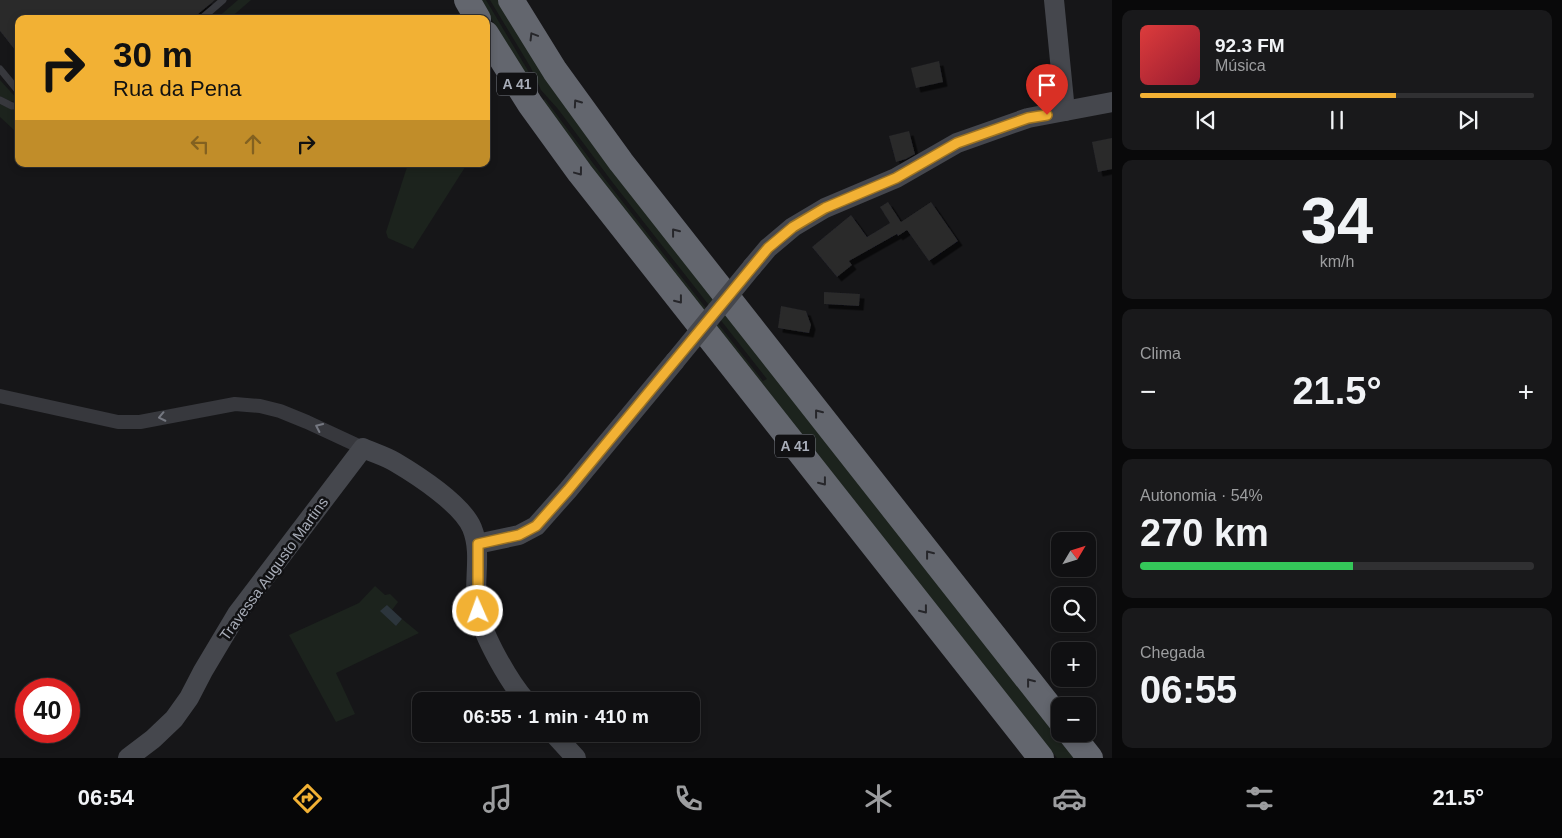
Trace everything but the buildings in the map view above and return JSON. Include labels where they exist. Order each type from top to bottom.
[{"type":"highway","points":[[467,0],[476,15]]},
{"type":"highway","name":"A 41","points":[[511,0],[555,71],[621,162],[1051,709]]},
{"type":"highway","name":"A 41","points":[[490,40],[530,104],[580,173],[1041,758]]},
{"type":"highway","points":[[1077,742],[1090,758]]},
{"type":"street","points":[[1054,0],[1065,111]]},
{"type":"street","points":[[478,544],[519,535],[536,526],[559,502],[768,248],[793,227],[825,208],[896,178],[957,143],[1028,118],[1112,102]]},
{"type":"street","points":[[0,396],[118,422],[140,422],[235,404],[260,406],[280,411],[307,422],[393,461],[445,497],[459,509],[471,526],[478,544],[478,611],[487,636],[502,666],[520,692]]},
{"type":"street","name":"Travessa Augusto Martins","points":[[128,758],[153,739],[174,719],[189,698],[237,614],[363,448]]},
{"type":"street","points":[[561,742],[576,758]]},
{"type":"lane","points":[[206,15],[223,0]]},
{"type":"lane","points":[[0,69],[15,87]]},
{"type":"lane","points":[[0,100],[15,106]]},
{"type":"shaded area","points":[[238,0],[251,0],[234,15],[221,15]]},
{"type":"shaded area","points":[[481,0],[486,0],[527,69],[535,88],[497,29]]},
{"type":"shaded area","points":[[490,0],[498,0],[537,64],[601,156],[1051,728],[1051,742],[1062,742],[1075,758],[1057,758],[575,146],[543,101],[545,99],[604,178],[763,381],[767,379],[613,183],[558,109],[541,90],[531,68]]},
{"type":"shaded area","points":[[0,80],[15,97],[15,102],[10,101],[0,96]]},
{"type":"shaded area","points":[[0,104],[15,109],[15,130],[14,130],[0,117]]},
{"type":"shaded area","points":[[407,167],[465,167],[413,249],[388,238],[386,232]]},
{"type":"shaded area","points":[[375,586],[385,595],[390,594],[398,602],[392,610],[387,605],[396,626],[402,619],[419,633],[336,673],[355,714],[336,722],[289,635],[359,603]]},
{"type":"shaded area","points":[[387,605],[402,619],[396,626],[380,611]]},
{"type":"route","points":[[478,611],[478,544],[519,535],[536,526],[549,513],[768,248],[793,227],[825,208],[896,178],[957,143],[1028,118],[1047,115]]}]
